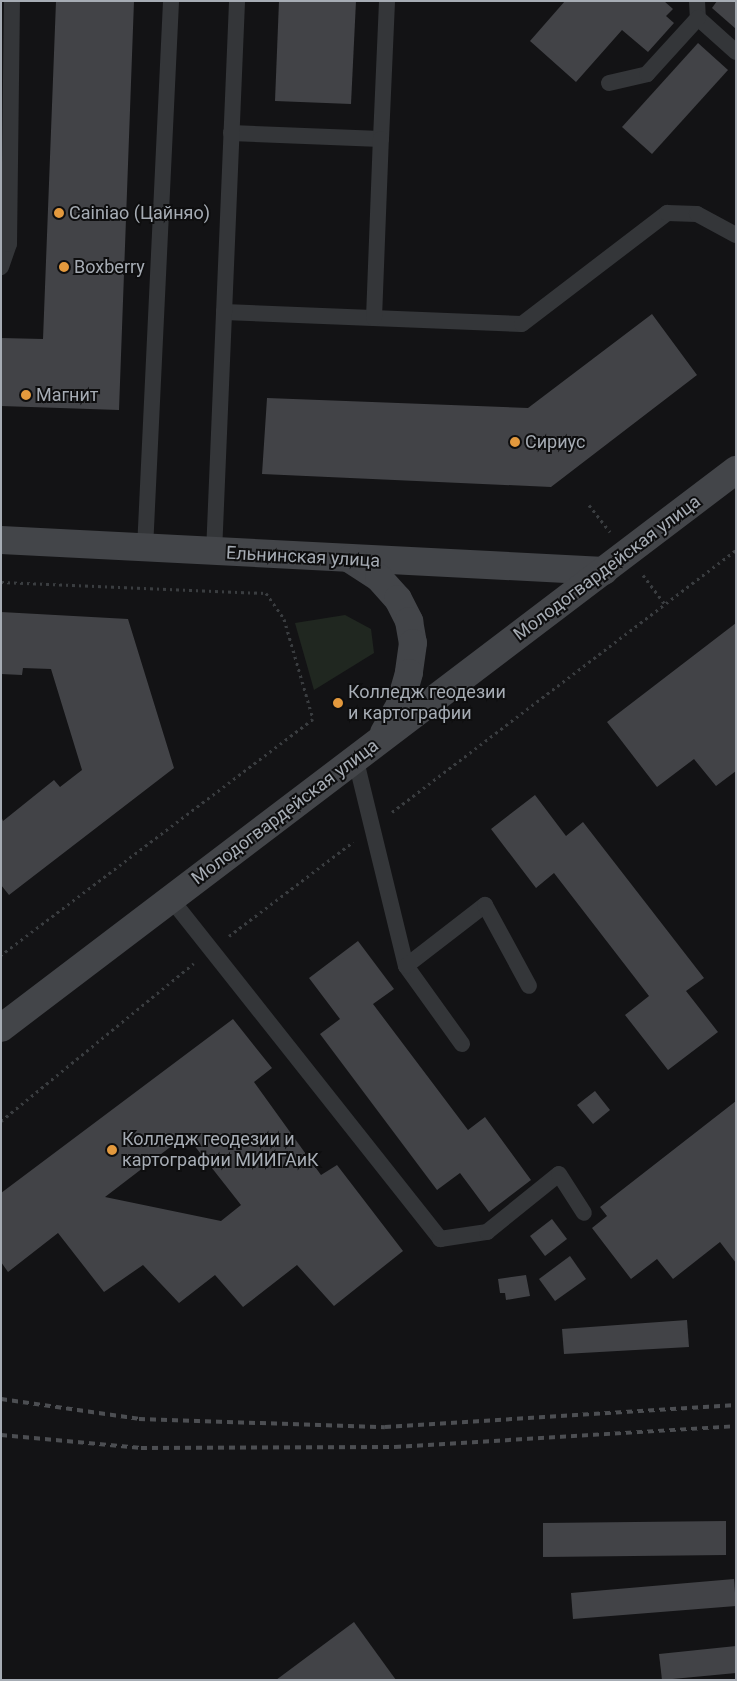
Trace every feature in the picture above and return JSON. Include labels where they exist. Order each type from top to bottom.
[{"type":"street","name":"Молодогвардейская улица","points":[[1,1028],[355,757],[736,470]]},
{"type":"street","name":"Ельнинская улица","points":[[1,540],[214,553],[604,571]]},
{"type":"street","points":[[350,559],[379,578],[398,599],[409,621],[413,643],[400,705],[381,738]]},
{"type":"lane","points":[[1,267],[9,244],[6,116],[12,1]]},
{"type":"lane","points":[[145,549],[171,1]]},
{"type":"lane","points":[[214,553],[237,1]]},
{"type":"lane","points":[[374,318],[387,1]]},
{"type":"lane","points":[[697,1],[698,18],[736,52]]},
{"type":"lane","points":[[609,82],[647,74],[698,18]]},
{"type":"lane","points":[[231,133],[381,139]]},
{"type":"lane","points":[[224,312],[522,324],[667,213],[697,214],[736,235]]},
{"type":"lane","points":[[355,757],[406,966],[462,1044]]},
{"type":"lane","points":[[171,899],[440,1240],[487,1232],[559,1174],[584,1213]]},
{"type":"lane","points":[[406,966],[485,905],[530,986]]},
{"type":"path","points":[[1,582],[266,593],[284,619],[313,719],[1,955]]},
{"type":"shaded area","points":[[345,615],[371,629],[374,653],[314,690],[295,623]]},
{"type":"building","points":[[56,1],[134,1],[119,410],[1,406],[1,338],[43,339]]},
{"type":"building","points":[[279,1],[356,1],[351,104],[275,101]]},
{"type":"building","points":[[565,1],[664,1],[673,9],[666,16],[674,23],[648,52],[622,30],[576,82],[530,41]]},
{"type":"building","points":[[717,1],[736,1],[736,29],[712,8]]},
{"type":"building","points":[[698,43],[728,70],[652,154],[622,127]]},
{"type":"building","points":[[652,314],[697,375],[551,487],[262,474],[267,398],[528,408]]},
{"type":"building","points":[[1,612],[128,619],[174,768],[9,895],[1,885],[1,816],[3,821],[54,780],[60,787],[82,770],[51,669],[23,668],[22,675],[1,674]]},
{"type":"building","points":[[736,623],[736,771],[716,786],[694,759],[657,787],[607,722]]},
{"type":"building","points":[[535,795],[566,836],[583,822],[704,978],[686,991],[718,1032],[668,1070],[625,1015],[649,996],[554,873],[536,888],[491,829]]},
{"type":"building","points":[[358,941],[394,989],[373,1004],[468,1130],[485,1117],[531,1180],[489,1212],[460,1173],[437,1190],[320,1034],[340,1019],[309,978]]},
{"type":"building","name":"Колледж геодезии и картографии МИИГАиК","points":[[233,1019],[272,1068],[254,1082],[321,1175],[337,1165],[403,1251],[334,1306],[297,1265],[243,1307],[215,1275],[179,1303],[143,1265],[104,1292],[58,1233],[8,1272],[1,1262],[1,1193]],"holes":[[[186,1135],[241,1205],[221,1221],[105,1197]]]},
{"type":"building","points":[[595,1091],[610,1110],[593,1124],[577,1105]]},
{"type":"building","points":[[736,1101],[736,1263],[720,1242],[673,1279],[657,1259],[631,1279],[592,1228],[607,1216],[600,1207]]},
{"type":"building","points":[[552,1219],[567,1239],[545,1256],[530,1236]]},
{"type":"building","points":[[570,1256],[586,1279],[555,1301],[539,1279]]},
{"type":"building","points":[[526,1275],[530,1296],[506,1300],[505,1293],[500,1293],[498,1279]]},
{"type":"building","points":[[687,1320],[689,1347],[564,1354],[562,1329]]},
{"type":"building","points":[[726,1521],[726,1555],[543,1557],[543,1523]]},
{"type":"building","points":[[734,1579],[736,1606],[573,1619],[571,1593]]},
{"type":"building","points":[[354,1622],[396,1680],[276,1680]]},
{"type":"building","points":[[736,1646],[736,1673],[662,1680],[659,1654]]},
{"type":"railway","points":[[1,1399],[139,1419],[385,1427],[736,1405]]},
{"type":"railway","points":[[1,1435],[141,1448],[395,1447],[736,1426]]},
{"type":"place","name":"Cainiao (Цайняо)","points":[[59,213]]},
{"type":"place","name":"Boxberry","points":[[64,267]]},
{"type":"place","name":"Магнит","points":[[26,395]]},
{"type":"place","name":"Сириус","points":[[515,442]]},
{"type":"place","name":"Колледж геодезии и картографии","points":[[338,703]]},
{"type":"place","name":"Колледж геодезии и картографии МИИГАиК","points":[[112,1150]]}]
